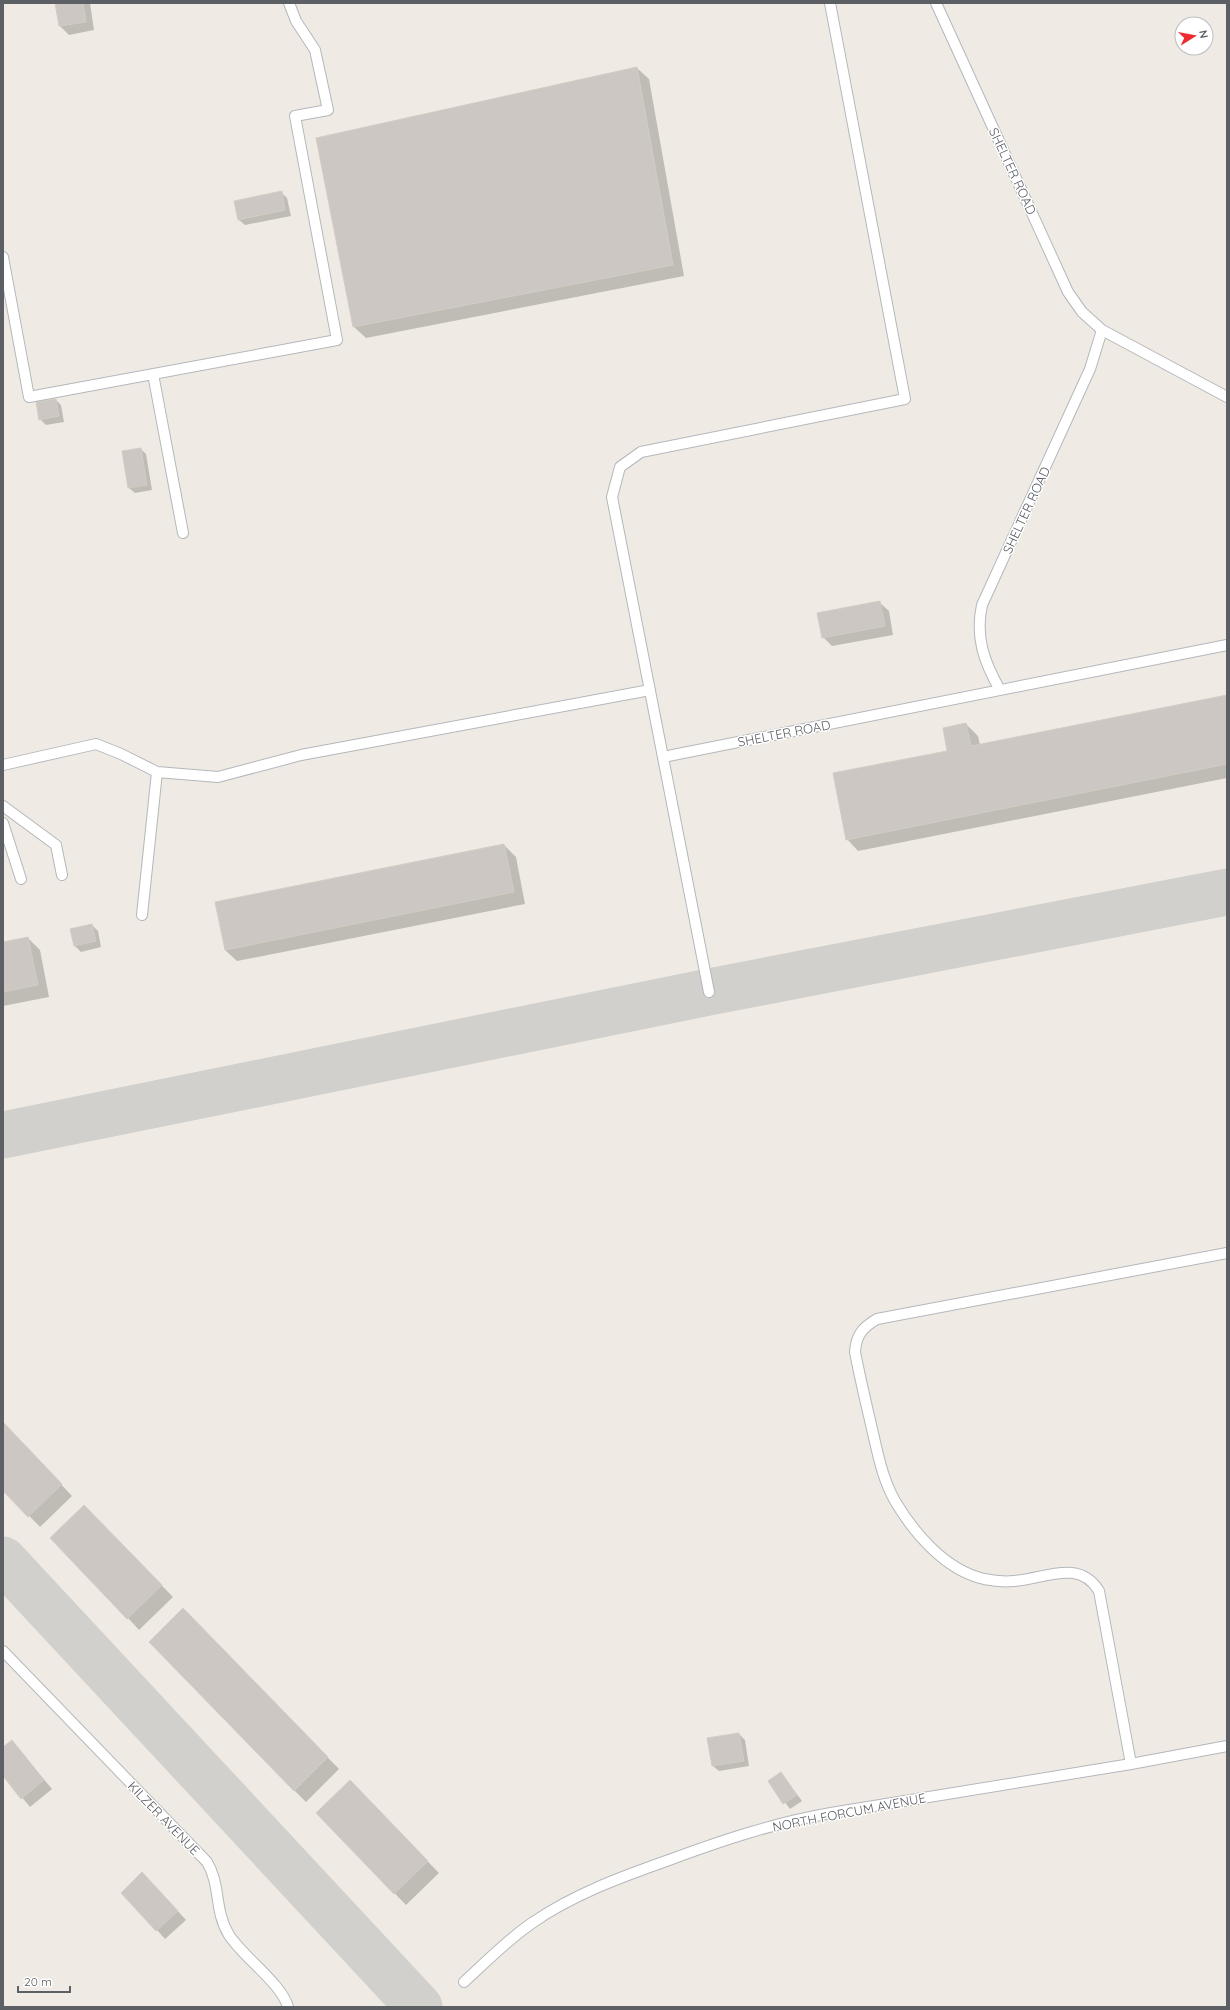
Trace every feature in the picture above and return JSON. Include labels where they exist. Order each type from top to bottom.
[{"type":"lane","points":[[3,257],[29,397],[337,340],[295,116],[328,110],[315,50],[296,21],[289,3]]},
{"type":"lane","points":[[709,992],[612,497],[620,467],[641,452],[905,399],[830,3]]},
{"type":"lane","name":"SHELTER ROAD","points":[[936,3],[1068,292],[1082,312],[1102,330],[1227,397]]},
{"type":"lane","name":"SHELTER ROAD","points":[[1000,690],[989,671],[982,654],[979,635],[979,620],[982,605],[1090,369],[1102,330]]},
{"type":"lane","points":[[153,374],[165,430],[183,533]]},
{"type":"lane","name":"SHELTER ROAD","points":[[663,757],[1227,645]]},
{"type":"lane","points":[[3,765],[96,744],[121,754],[157,772],[218,777],[301,755],[650,690]]},
{"type":"lane","points":[[142,915],[157,772]]},
{"type":"lane","points":[[3,806],[56,845],[62,875]]},
{"type":"lane","points":[[3,823],[21,880]]},
{"type":"lane","points":[[1131,1764],[1099,1592],[1094,1583],[1083,1575],[1072,1572],[999,1582],[982,1578],[962,1571],[926,1542],[907,1519],[886,1482],[855,1352],[856,1343],[859,1334],[866,1325],[877,1319],[1227,1253]]},
{"type":"lane","name":"KILZER AVENUE","points":[[3,1651],[207,1862],[213,1872],[218,1908],[229,1935],[281,1994],[288,2007]]},
{"type":"lane","name":"NORTH FORCUM AVENUE","points":[[464,1982],[500,1948],[532,1923],[565,1902],[618,1878],[742,1833],[798,1819],[831,1813],[1131,1764],[1227,1746]]},
{"type":"building","points":[[55,3],[83,3],[86,22],[59,26]]},
{"type":"building","points":[[637,67],[673,265],[353,327],[316,138]]},
{"type":"building","points":[[282,191],[285,210],[238,220],[234,201]]},
{"type":"building","points":[[56,399],[59,416],[39,420],[36,402]]},
{"type":"building","points":[[141,448],[147,485],[128,488],[122,451]]},
{"type":"building","points":[[880,601],[885,626],[822,638],[817,613]]},
{"type":"building","points":[[1227,695],[1227,764],[846,840],[833,773],[947,751],[943,728],[966,723],[971,746]]},
{"type":"building","points":[[504,844],[514,892],[225,950],[215,902]]},
{"type":"building","points":[[92,924],[96,941],[74,946],[70,929]]},
{"type":"building","points":[[28,937],[38,985],[3,992],[3,942]]},
{"type":"building","points":[[3,1422],[62,1484],[28,1517],[3,1491]]},
{"type":"building","points":[[84,1505],[162,1585],[127,1619],[50,1538]]},
{"type":"building","points":[[183,1608],[328,1757],[294,1791],[149,1642]]},
{"type":"building","points":[[739,1733],[744,1761],[712,1766],[707,1738]]},
{"type":"building","points":[[12,1740],[44,1780],[21,1799],[3,1776],[3,1747]]},
{"type":"building","points":[[781,1772],[797,1795],[783,1804],[768,1781]]},
{"type":"building","points":[[350,1780],[428,1861],[394,1894],[316,1813]]},
{"type":"building","points":[[142,1872],[178,1911],[156,1931],[121,1893]]},
{"type":"taxiway","points":[[3,1135],[709,992],[1227,892]]},
{"type":"taxiway","points":[[3,1560],[419,2007]]}]
